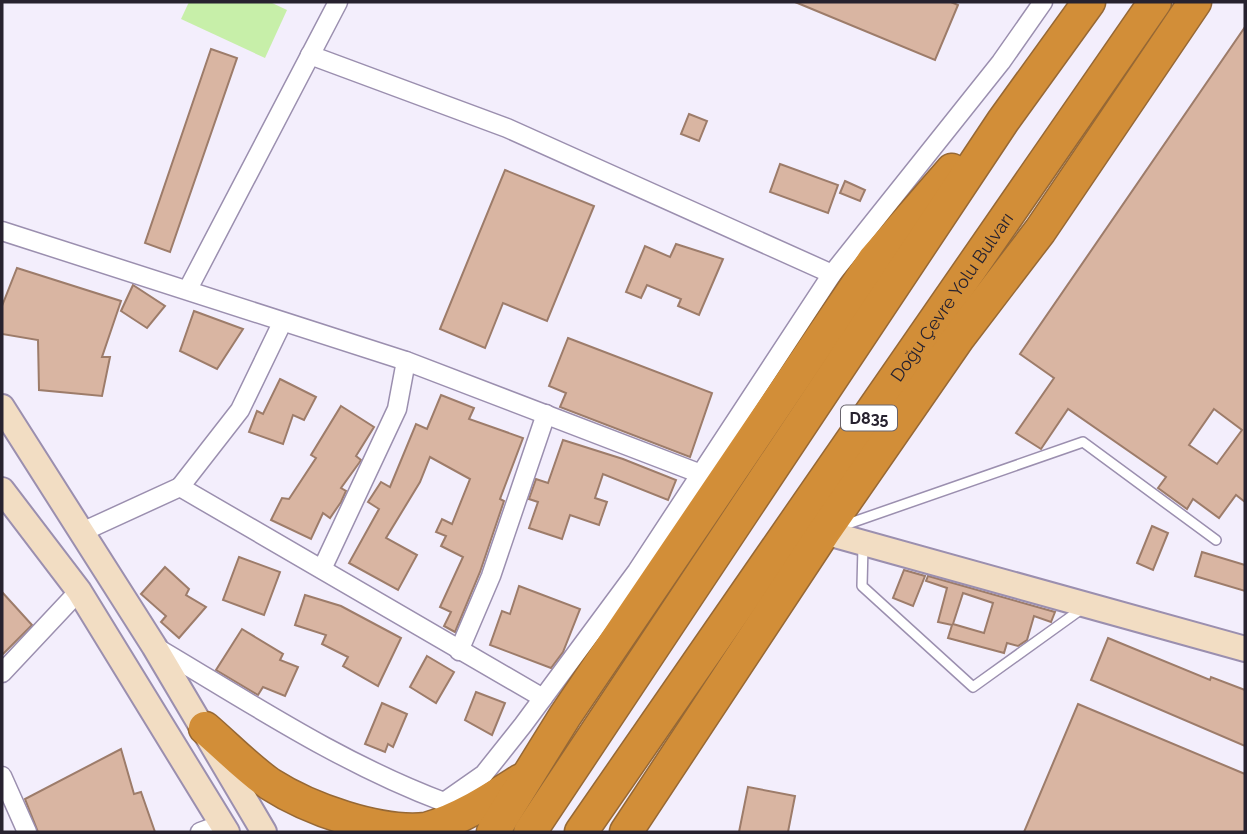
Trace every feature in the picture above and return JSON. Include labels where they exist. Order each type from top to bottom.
[{"type":"highway","name":"D835","points":[[530,832],[1003,121],[1089,2]]},
{"type":"highway","name":"Doğu Çevre Yolu Bulvarı","points":[[581,832],[1155,2]]},
{"type":"highway","points":[[636,829],[824,533],[959,337],[1040,231],[1195,2]]},
{"type":"highway","points":[[493,832],[525,778],[874,260],[939,183],[1003,121]]},
{"type":"highway","points":[[205,728],[269,783],[326,815],[380,830],[424,830],[469,812],[525,778]]},
{"type":"main road","points":[[2,407],[155,646],[264,832]]},
{"type":"main road","points":[[2,489],[79,591],[216,829]]},
{"type":"main road","points":[[824,533],[1245,649]]},
{"type":"street","points":[[188,289],[338,2]]},
{"type":"street","points":[[874,260],[1001,62],[1043,2]]},
{"type":"street","points":[[310,55],[507,128],[832,274]]},
{"type":"street","points":[[155,646],[346,761],[444,802],[484,774],[543,698],[637,571],[832,274],[1001,62]]},
{"type":"street","points":[[2,231],[406,361],[701,474]]},
{"type":"street","points":[[83,531],[180,487],[240,410],[282,323]]},
{"type":"street","points":[[322,569],[397,409],[406,361]]},
{"type":"street","points":[[459,651],[491,576],[546,414]]},
{"type":"street","points":[[180,487],[543,698]]},
{"type":"street","points":[[2,673],[79,591]]},
{"type":"street","points":[[2,776],[27,832]]},
{"type":"lane","points":[[824,533],[1083,442],[1216,540]]},
{"type":"lane","points":[[863,543],[862,586],[972,687],[1087,605]]},
{"type":"green space","points":[[189,2],[270,2],[287,10],[265,58],[181,19]]},
{"type":"building","points":[[795,2],[951,2],[958,5],[935,60]]},
{"type":"building","points":[[1245,27],[1245,502],[1236,495],[1219,518],[1193,499],[1187,509],[1158,488],[1166,477],[1068,409],[1041,449],[1016,433],[1054,378],[1020,354]],"holes":[[[1214,409],[1242,430],[1217,464],[1189,445]]]},
{"type":"building","points":[[211,49],[237,58],[170,252],[145,243]]},
{"type":"building","points":[[689,114],[707,121],[699,141],[681,134]]},
{"type":"building","points":[[780,164],[838,185],[828,213],[770,192]]},
{"type":"building","points":[[505,170],[594,206],[547,321],[503,303],[485,348],[440,329]]},
{"type":"building","points":[[845,181],[865,190],[860,201],[840,193]]},
{"type":"building","points":[[676,244],[723,259],[699,315],[678,306],[681,299],[647,285],[641,298],[626,292],[645,246],[670,257]]},
{"type":"building","points":[[17,268],[121,301],[102,357],[110,357],[102,396],[39,390],[38,340],[2,334],[2,306]]},
{"type":"building","points":[[133,285],[165,306],[147,328],[121,311]]},
{"type":"building","points":[[194,311],[243,329],[217,369],[180,351]]},
{"type":"building","points":[[568,338],[712,393],[690,457],[560,407],[566,393],[549,386]]},
{"type":"building","points":[[280,379],[316,397],[304,420],[293,415],[283,444],[249,432],[257,411],[263,414]]},
{"type":"building","points":[[441,395],[474,408],[469,419],[523,438],[500,499],[504,501],[480,572],[455,632],[444,626],[451,612],[440,607],[463,557],[441,546],[446,536],[436,532],[442,519],[452,524],[470,479],[430,457],[420,482],[386,538],[417,555],[398,590],[349,563],[379,509],[368,502],[381,482],[390,487],[416,424],[427,429]]},
{"type":"building","points":[[341,406],[374,427],[356,456],[361,460],[341,488],[346,491],[341,502],[330,518],[323,513],[311,539],[271,520],[282,498],[289,499],[316,458],[311,455]]},
{"type":"building","points":[[563,440],[623,459],[676,480],[668,500],[603,474],[595,498],[607,502],[599,525],[570,515],[562,539],[529,528],[538,502],[529,499],[536,479],[548,483]]},
{"type":"building","points":[[1152,526],[1168,533],[1153,570],[1137,563]]},
{"type":"building","points":[[1202,552],[1245,565],[1245,591],[1195,576]]},
{"type":"building","points":[[239,557],[280,572],[264,615],[223,600]]},
{"type":"building","points":[[165,567],[189,589],[186,595],[206,607],[179,638],[161,622],[166,616],[141,594]]},
{"type":"building","points":[[904,570],[925,576],[913,606],[893,598]]},
{"type":"building","points":[[928,576],[1055,612],[1051,622],[1034,616],[1027,640],[1018,646],[1007,643],[1004,653],[948,638],[952,625],[938,622],[947,588],[926,581]],"holes":[[[963,593],[993,603],[984,633],[953,624]]]},
{"type":"building","points":[[519,586],[580,609],[563,652],[551,668],[490,645],[502,611],[510,614]]},
{"type":"building","points":[[2,592],[32,625],[2,655]]},
{"type":"building","points":[[305,595],[341,606],[401,638],[378,686],[343,666],[348,657],[322,644],[326,635],[295,625]]},
{"type":"building","points":[[242,629],[283,654],[280,660],[298,667],[285,696],[263,687],[258,695],[216,670]]},
{"type":"building","points":[[1108,638],[1210,680],[1211,677],[1245,690],[1245,746],[1091,680]]},
{"type":"building","points":[[427,656],[454,672],[436,703],[410,687]]},
{"type":"building","points":[[476,692],[505,703],[492,735],[465,720]]},
{"type":"building","points":[[382,703],[407,714],[393,747],[388,744],[385,752],[365,744]]},
{"type":"building","points":[[1078,704],[1245,774],[1245,832],[1024,832]]},
{"type":"building","points":[[121,749],[134,794],[141,792],[155,832],[38,832],[25,799]]},
{"type":"building","points":[[748,787],[795,796],[788,832],[739,832]]}]
